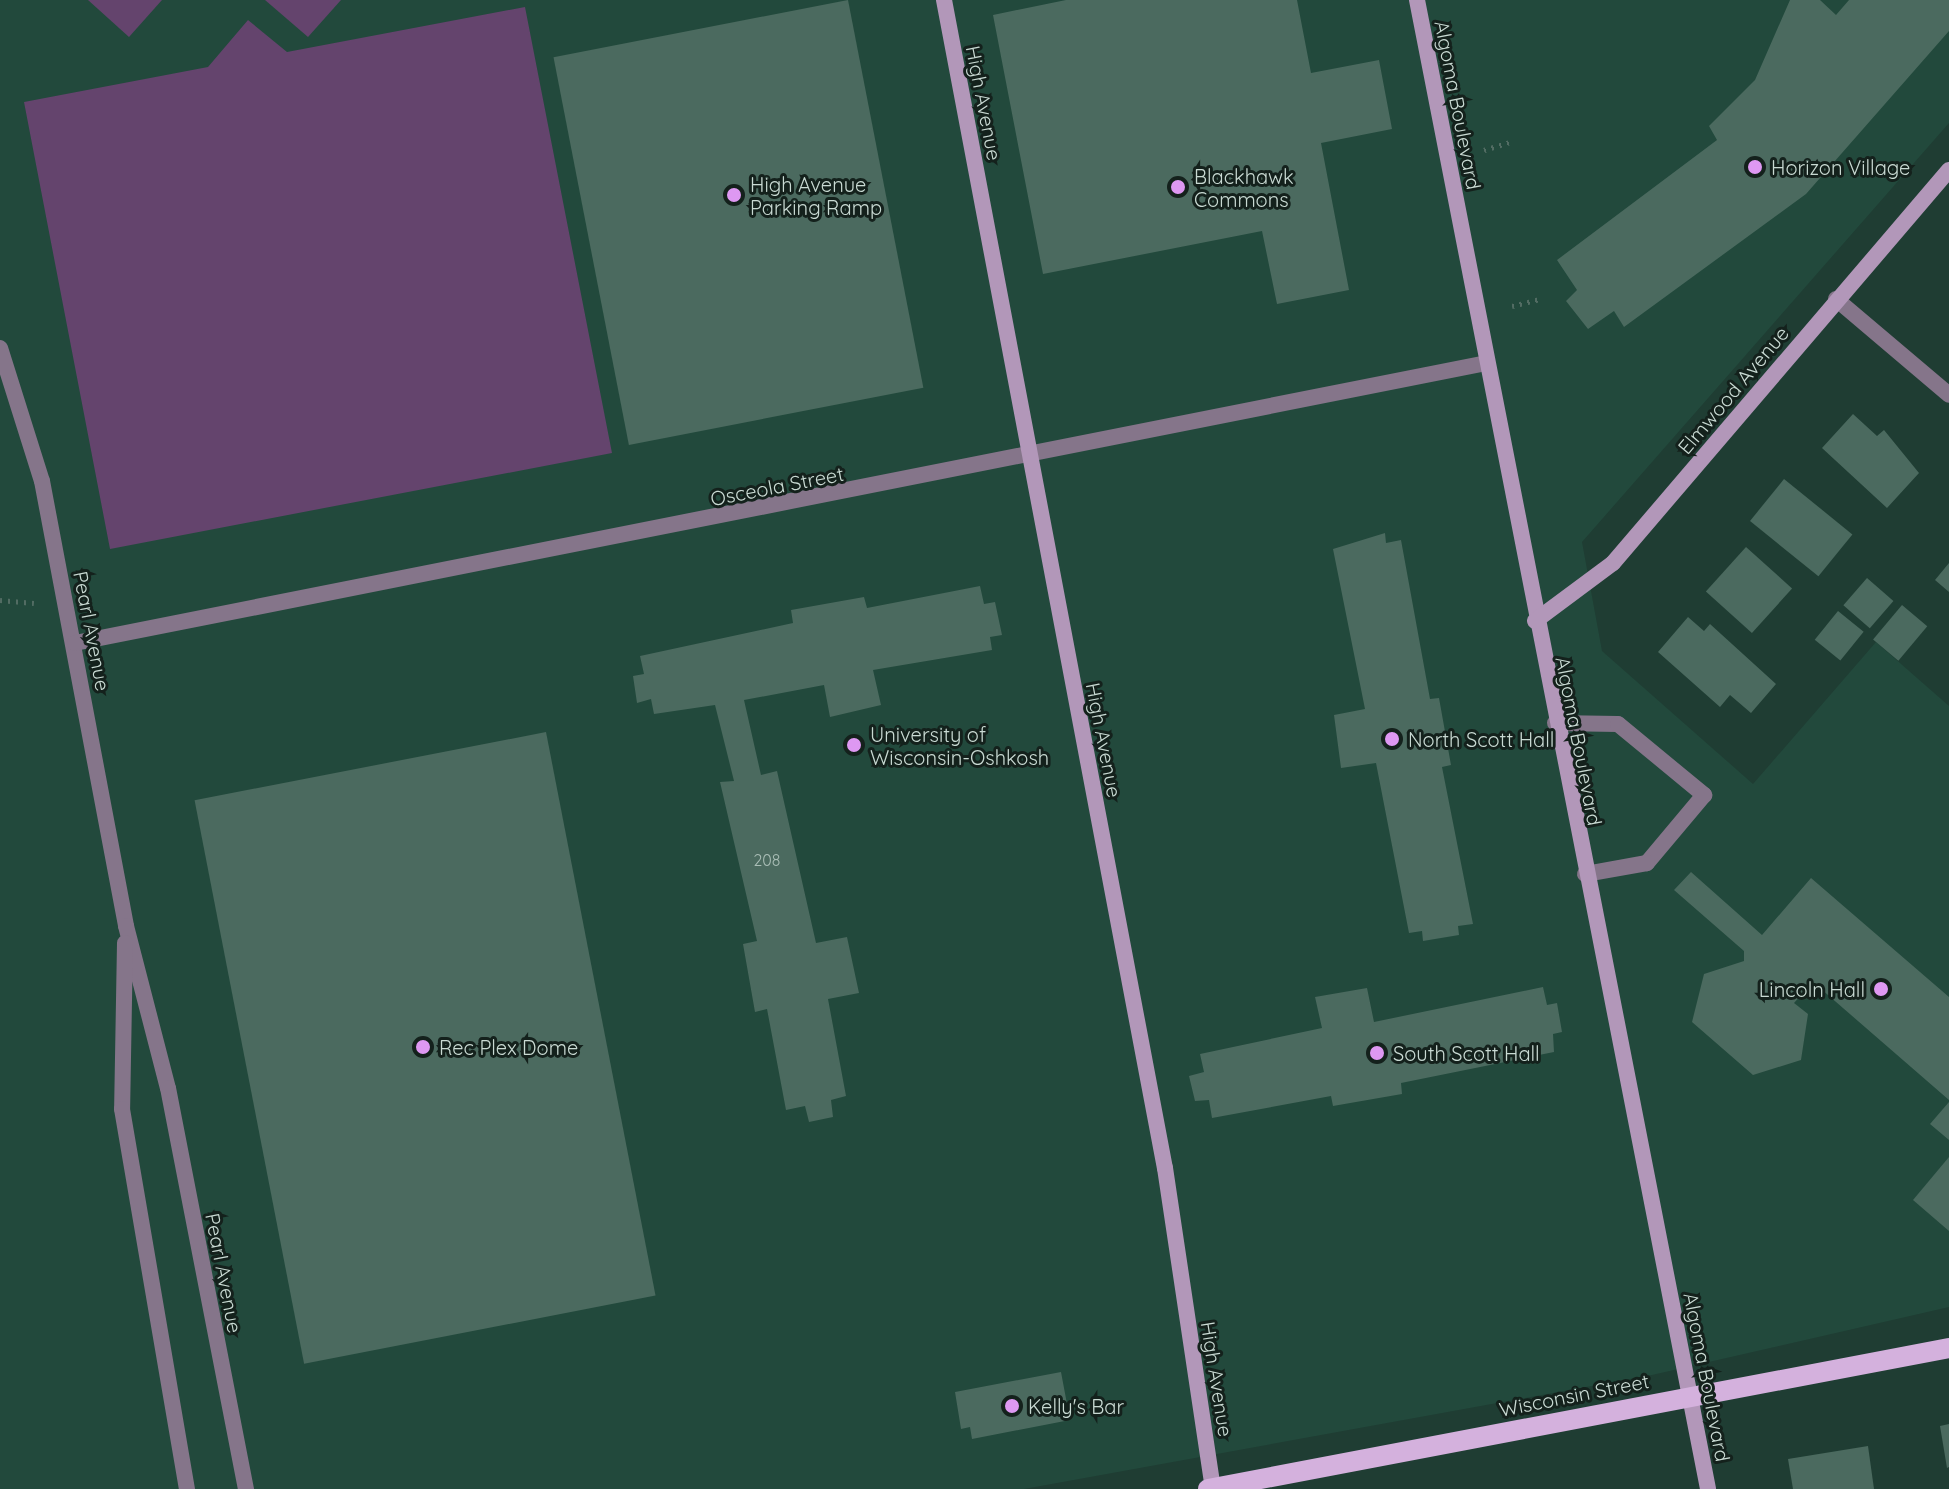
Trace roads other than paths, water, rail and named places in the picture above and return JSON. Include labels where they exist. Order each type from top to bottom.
[{"type":"main road","name":"High Avenue","points":[[944,0],[1165,1168],[1211,1489]]},
{"type":"main road","name":"Algoma Boulevard","points":[[1417,0],[1535,621],[1708,1489]]},
{"type":"main road","name":"Elmwood Avenue","points":[[1535,621],[1613,563],[1949,170]]},
{"type":"main road","name":"Wisconsin Street","points":[[1211,1489],[1949,1348]]},
{"type":"street","points":[[1836,299],[1949,395]]},
{"type":"street","name":"Pearl Avenue","points":[[0,348],[42,481],[126,926],[168,1088],[246,1489]]},
{"type":"street","name":"Osceola Street","points":[[75,643],[1029,457],[1486,363]]},
{"type":"street","points":[[1555,723],[1618,724],[1704,795],[1647,863],[1585,874]]},
{"type":"street","name":"Pearl Avenue","points":[[126,926],[122,1109],[187,1489]]},
{"type":"place","name":"Horizon Village","points":[[1755,167]]},
{"type":"place","name":"Blackhawk Commons","points":[[1178,187]]},
{"type":"place","name":"High Avenue Parking Ramp","points":[[734,195]]},
{"type":"place","name":"North Scott Hall","points":[[1392,739]]},
{"type":"place","name":"University of Wisconsin-Oshkosh","points":[[854,745]]},
{"type":"place","name":"Lincoln Hall","points":[[1881,989]]},
{"type":"place","name":"Rec Plex Dome","points":[[423,1047]]},
{"type":"place","name":"South Scott Hall","points":[[1377,1053]]},
{"type":"place","name":"Kelly's Bar","points":[[1012,1406]]}]
